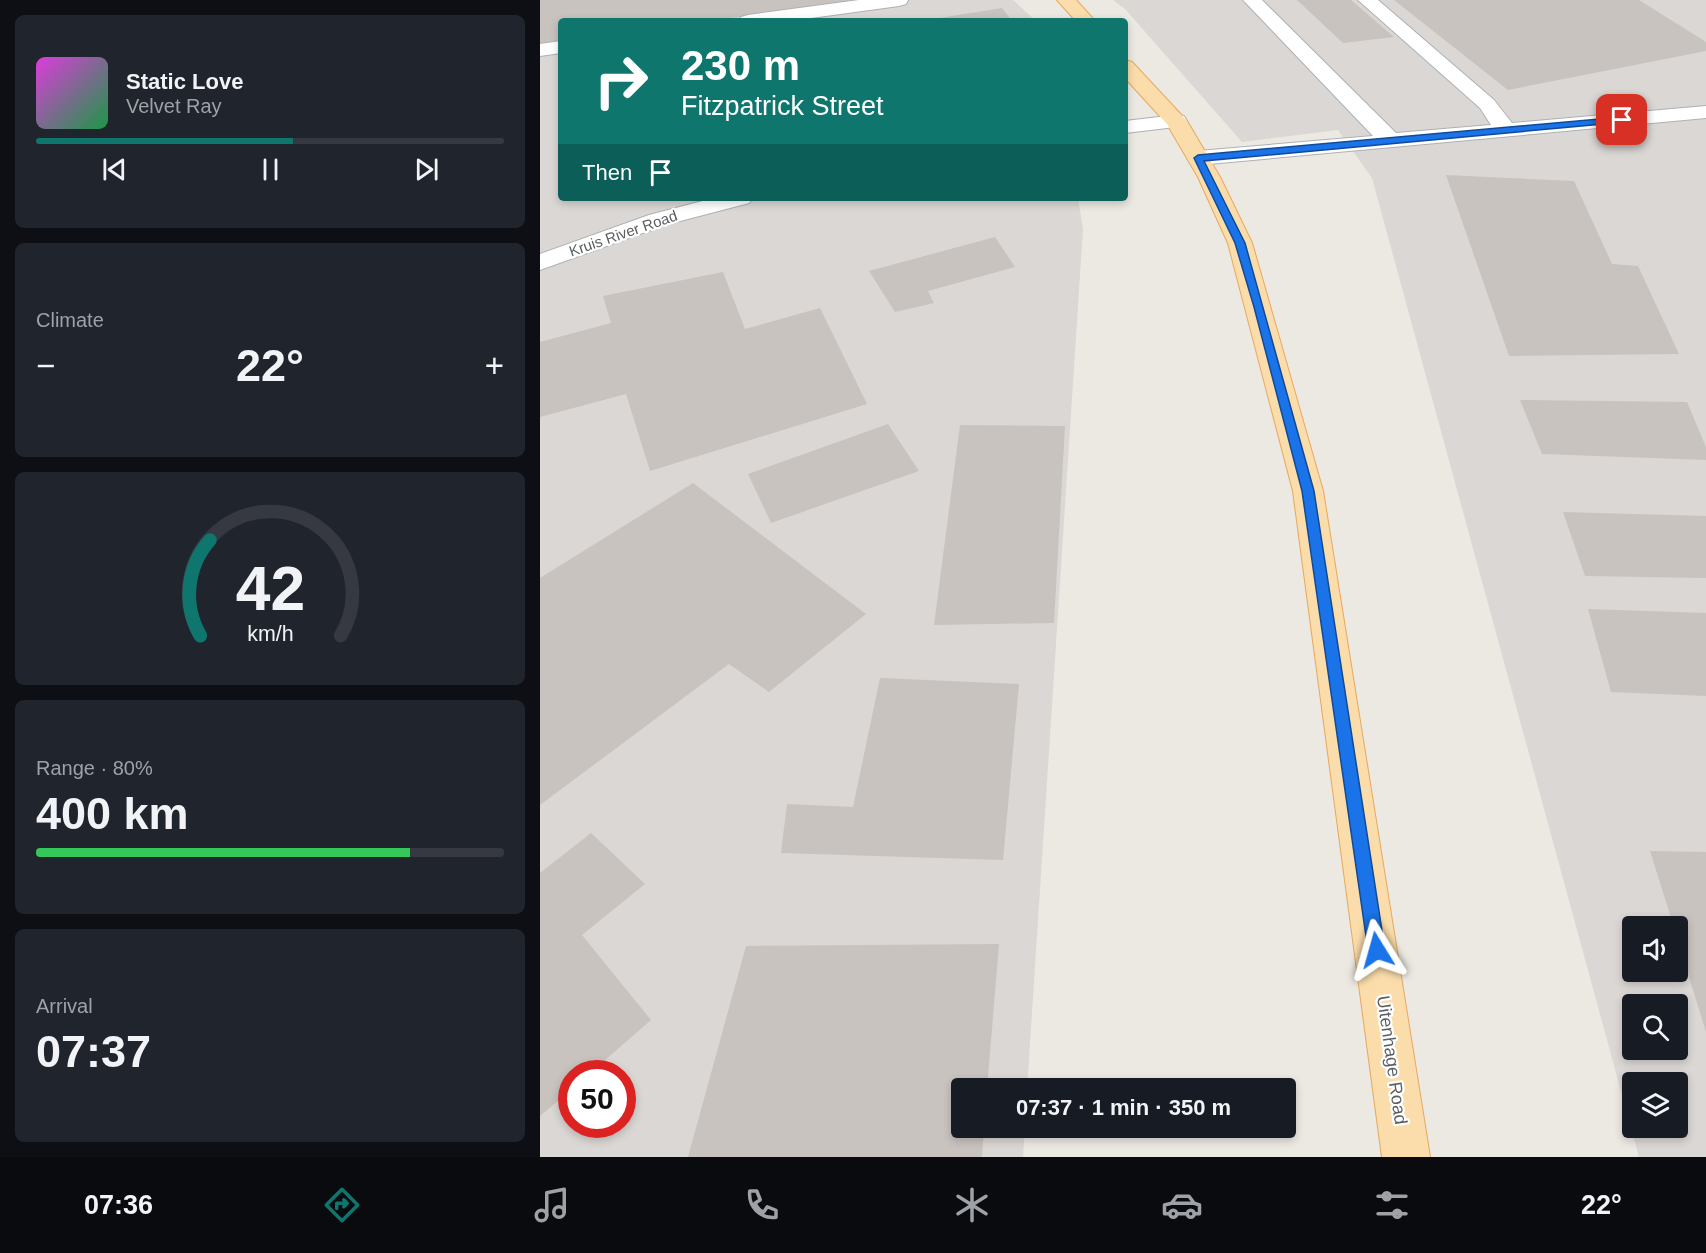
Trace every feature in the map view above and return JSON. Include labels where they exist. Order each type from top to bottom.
[{"type":"main road","points":[[1065,0],[1083,18]]},
{"type":"main road","name":"Uitenhage Road","points":[[1128,69],[1176,121],[1198,158],[1240,243],[1260,307],[1308,491],[1406,1157]]},
{"type":"lane","points":[[770,18],[899,0]]},
{"type":"lane","points":[[1252,0],[1391,141]]},
{"type":"lane","points":[[1368,0],[1487,104],[1506,130]]},
{"type":"lane","points":[[540,50],[558,47]]},
{"type":"lane","points":[[1198,158],[1706,112]]},
{"type":"lane","points":[[1128,126],[1176,121]]},
{"type":"lane","name":"Kruis River Road","points":[[540,262],[647,224],[730,201]]},
{"type":"shaded area","points":[[540,0],[1013,0],[1033,18],[558,18],[558,201],[1078,201],[1083,229],[1028,1078],[951,1078],[951,1138],[1024,1138],[1023,1157],[540,1157]]},
{"type":"shaded area","points":[[1113,0],[1706,0],[1706,1157],[1639,1157],[1634,1138],[1688,1138],[1688,1072],[1622,1072],[1622,1095],[1372,178],[1338,130],[1242,142],[1125,9]]},
{"type":"building","points":[[540,0],[848,0],[732,18],[558,18],[558,43],[540,46]]},
{"type":"building","points":[[1297,0],[1351,0],[1394,37],[1343,43]]},
{"type":"building","points":[[1394,0],[1639,0],[1706,42],[1706,51],[1508,90]]},
{"type":"building","points":[[1002,8],[1010,18],[940,18]]},
{"type":"building","points":[[1446,175],[1574,181],[1612,264],[1638,266],[1679,354],[1509,356]]},
{"type":"building","points":[[995,237],[1015,267],[928,291],[934,303],[895,312],[869,271]]},
{"type":"building","points":[[723,272],[745,329],[820,308],[867,404],[650,471],[626,394],[540,417],[540,342],[611,323],[603,296]]},
{"type":"building","points":[[1520,400],[1687,402],[1706,447],[1706,460],[1542,454]]},
{"type":"building","points":[[888,424],[919,471],[771,523],[748,474]]},
{"type":"building","points":[[960,425],[1065,426],[1054,623],[934,625]]},
{"type":"building","points":[[693,483],[866,614],[769,692],[729,664],[540,805],[540,578]]},
{"type":"building","points":[[1563,512],[1706,516],[1706,578],[1585,576]]},
{"type":"building","points":[[1588,609],[1706,613],[1706,696],[1611,692]]},
{"type":"building","points":[[880,678],[1019,684],[1003,860],[781,853],[787,804],[853,807]]},
{"type":"building","points":[[591,833],[645,884],[582,935],[651,1020],[605,1060],[558,1060],[558,1101],[540,1116],[540,873]]},
{"type":"building","points":[[1650,851],[1706,852],[1706,1032],[1688,974],[1688,916],[1671,916]]},
{"type":"building","points":[[999,944],[988,1078],[951,1078],[951,1138],[983,1138],[982,1157],[688,1157],[746,946]]},
{"type":"route","points":[[1377,950],[1308,491],[1260,307],[1240,243],[1198,158],[1622,120]]}]
